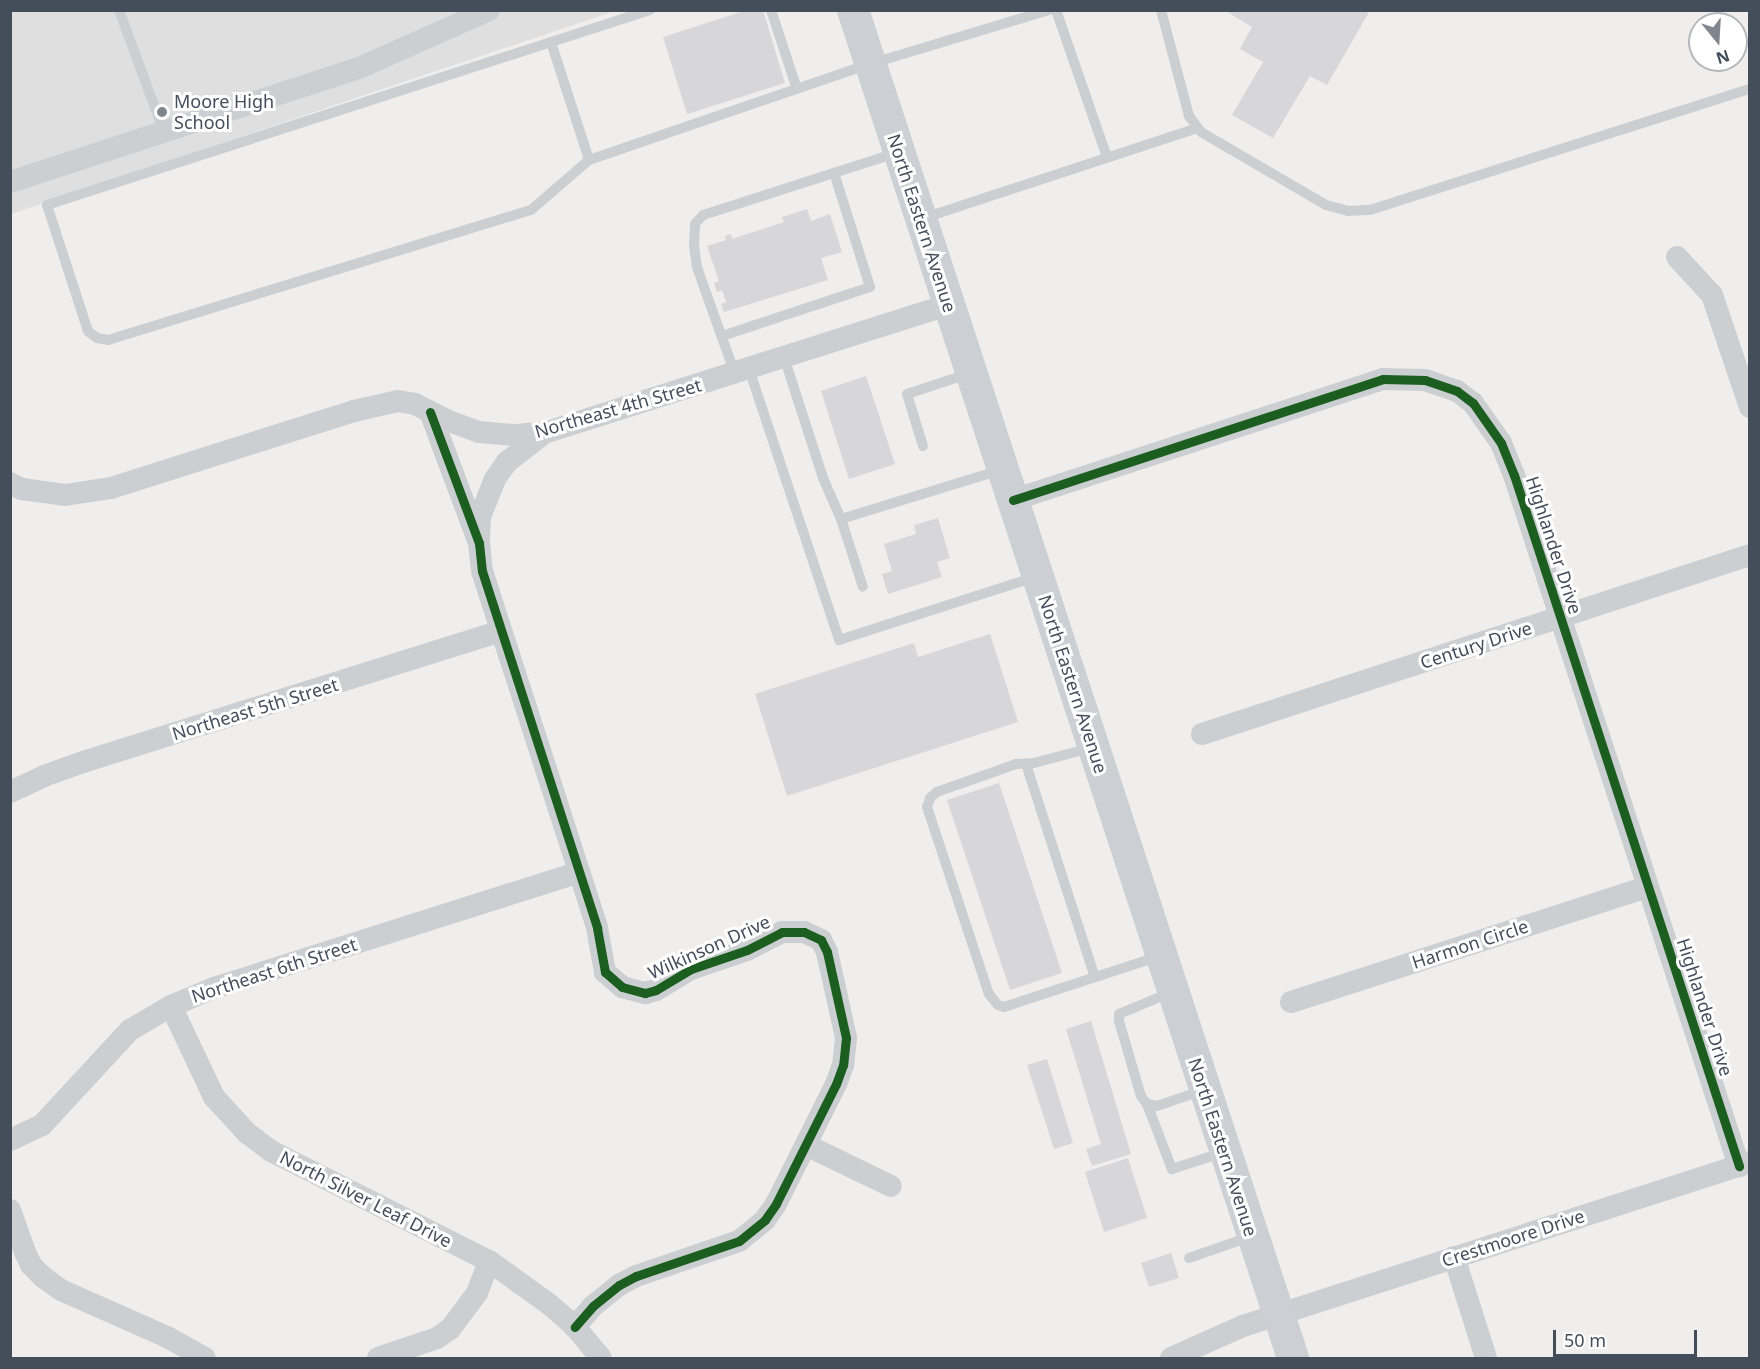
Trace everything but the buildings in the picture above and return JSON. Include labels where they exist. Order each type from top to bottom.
[{"type":"main road","name":"North Eastern Avenue","points":[[853,10],[1293,1359]]},
{"type":"street","points":[[10,182],[359,68],[489,10]]},
{"type":"street","points":[[1677,257],[1712,295],[1749,407]]},
{"type":"street","name":"Northeast 4th Street","points":[[10,483],[45,493],[90,492],[111,488],[381,403],[406,403],[464,428],[496,435],[547,432],[948,305]]},
{"type":"street","name":"Highlander Drive","points":[[1013,500],[1367,383],[1392,378],[1425,380],[1456,391],[1473,403],[1502,443],[1648,887],[1744,1164]]},
{"type":"street","name":"Wilkinson Drive","points":[[430,412],[478,543],[482,571],[597,928],[605,972],[622,987],[645,993],[656,990],[691,969],[747,950],[782,932],[804,932],[821,940],[827,952],[846,1038],[846,1053],[836,1084],[806,1145],[776,1204],[749,1234],[739,1241],[636,1276],[619,1285],[593,1306],[575,1327]]},
{"type":"street","points":[[478,543],[480,517],[495,479],[507,462],[547,432]]},
{"type":"street","name":"Century Drive","points":[[1202,734],[1749,555]]},
{"type":"street","name":"Northeast 5th Street","points":[[10,792],[44,776],[83,762],[501,631]]},
{"type":"street","name":"Northeast 6th Street","points":[[10,1140],[42,1125],[130,1030],[171,1005],[214,988],[579,872]]},
{"type":"street","name":"Harmon Circle","points":[[1291,1002],[1648,887]]},
{"type":"street","name":"North Silver Leaf Drive","points":[[171,1005],[214,1097],[247,1133],[289,1160],[489,1262],[549,1304],[575,1327],[601,1359]]},
{"type":"street","points":[[806,1145],[891,1186]]},
{"type":"street","name":"Crestmoore Drive","points":[[1171,1359],[1243,1326],[1744,1164]]},
{"type":"street","points":[[10,1210],[31,1265],[42,1277],[61,1290],[167,1337],[205,1359]]},
{"type":"street","points":[[1454,1257],[1486,1359]]},
{"type":"street","points":[[378,1359],[437,1338],[450,1329],[477,1293],[489,1262]]},
{"type":"lane","points":[[119,10],[164,133]]},
{"type":"lane","points":[[650,10],[47,205],[88,332],[97,338],[108,340],[531,210],[589,160],[870,64],[1048,10]]},
{"type":"lane","points":[[771,10],[797,89]]},
{"type":"lane","points":[[1056,10],[1107,157]]},
{"type":"lane","points":[[1161,10],[1189,116],[1197,128],[1326,205],[1348,211],[1370,210],[1749,89]]},
{"type":"lane","points":[[551,42],[589,160]]},
{"type":"lane","points":[[920,219],[1197,128]]},
{"type":"lane","points":[[899,152],[703,215],[695,224],[694,246],[697,267],[722,336],[742,371],[838,640],[1038,576]]},
{"type":"lane","points":[[722,336],[870,287],[834,173]]},
{"type":"lane","points":[[784,357],[823,478],[841,519],[862,587]]},
{"type":"lane","points":[[923,446],[907,394],[971,373]]},
{"type":"lane","points":[[841,519],[1003,469]]},
{"type":"lane","points":[[1094,747],[1026,764],[1016,764],[937,792],[930,798],[927,807],[993,1000],[1004,1007],[1094,975],[1161,955]]},
{"type":"lane","points":[[1026,764],[1094,975]]},
{"type":"lane","points":[[1173,992],[1119,1014],[1119,1021],[1141,1096],[1172,1169],[1225,1152]]},
{"type":"lane","points":[[1146,1104],[1157,1106],[1205,1090]]},
{"type":"lane","points":[[1189,1258],[1252,1236]]},
{"type":"shaded area","name":"Moore High School","points":[[11,10],[615,11],[11,214]]},
{"type":"cycle path","points":[[1013,500],[1383,379],[1425,380],[1457,391],[1473,403],[1501,443],[1514,475],[1739,1166]]},
{"type":"cycle path","points":[[430,412],[479,543],[482,571],[597,928],[605,972],[622,987],[645,993],[656,990],[691,969],[747,950],[782,932],[804,932],[821,940],[827,952],[846,1038],[843,1065],[836,1084],[776,1204],[765,1220],[739,1241],[636,1276],[619,1285],[593,1306],[575,1327]]},
{"type":"place","name":"Moore High School","points":[[162,112]]}]
